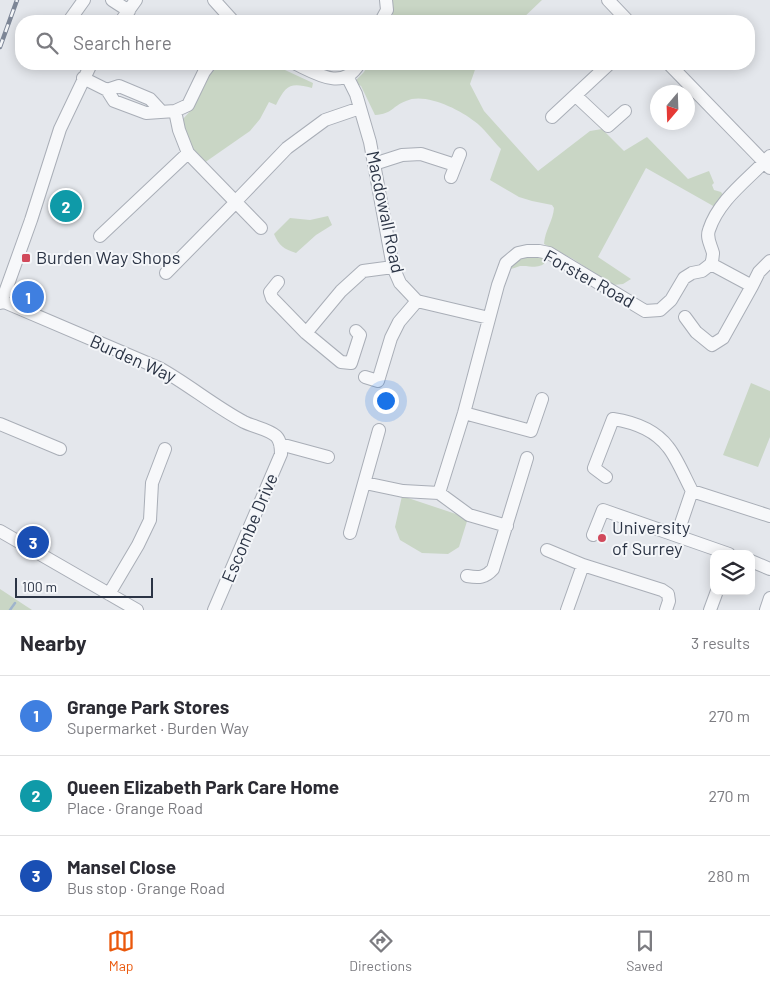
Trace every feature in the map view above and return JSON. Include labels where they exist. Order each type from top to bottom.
[{"type":"street","points":[[73,15],[84,0]]},
{"type":"street","points":[[112,0],[132,5]]},
{"type":"street","points":[[214,0],[228,15]]},
{"type":"street","points":[[384,15],[387,10],[386,0]]},
{"type":"street","points":[[608,0],[622,15]]},
{"type":"street","points":[[1,302],[31,220],[57,136],[87,70]]},
{"type":"street","points":[[169,111],[188,105],[201,70]]},
{"type":"street","points":[[309,70],[327,78],[341,79],[354,70]]},
{"type":"street","points":[[552,117],[603,70]]},
{"type":"street","points":[[675,70],[768,162],[726,199],[708,232],[709,244],[713,253],[711,264],[752,286]]},
{"type":"street","name":"Macdowall Road","points":[[347,76],[356,94],[374,164],[393,267],[400,283],[417,301]]},
{"type":"street","points":[[83,78],[107,90],[119,86],[150,99],[169,111],[188,153],[237,200],[261,228]]},
{"type":"street","points":[[576,96],[608,126],[625,111]]},
{"type":"street","points":[[166,273],[287,148],[325,120],[360,108]]},
{"type":"street","points":[[100,236],[188,153]]},
{"type":"street","points":[[374,164],[402,155],[421,154],[455,165]]},
{"type":"street","name":"Forster Road","points":[[439,493],[464,413],[489,318],[506,263],[518,253],[539,250],[549,253],[645,311],[660,310],[671,300],[684,278],[692,273],[702,271],[711,264]]},
{"type":"street","points":[[685,317],[696,332],[712,345],[723,338],[759,272],[770,261]]},
{"type":"street","points":[[306,333],[363,271],[393,267]]},
{"type":"street","points":[[278,282],[270,292],[272,298],[306,333],[341,362],[351,363],[360,334],[356,331]]},
{"type":"street","points":[[365,377],[378,380],[391,338],[399,322],[417,301],[489,318]]},
{"type":"street","name":"Burden Way","points":[[1,302],[159,368],[181,380],[208,400],[244,422],[276,437],[280,444]]},
{"type":"street","points":[[464,413],[531,431],[542,399]]},
{"type":"street","points":[[606,477],[594,468],[613,419],[625,421],[648,430],[668,447],[692,491],[770,516]]},
{"type":"street","points":[[0,424],[60,449]]},
{"type":"street","points":[[350,533],[379,430]]},
{"type":"street","points":[[280,444],[328,457]]},
{"type":"street","name":"Escombe Drive","points":[[214,610],[275,470],[281,454],[280,444]]},
{"type":"street","points":[[109,594],[138,546],[150,520],[152,483],[165,449]]},
{"type":"street","points":[[467,576],[478,578],[487,576],[494,569],[527,458]]},
{"type":"street","points":[[365,483],[403,492],[439,493],[469,514],[507,526]]},
{"type":"street","points":[[677,535],[692,491]]},
{"type":"street","points":[[594,535],[603,510],[719,550]]},
{"type":"street","points":[[0,531],[137,610]]},
{"type":"street","points":[[547,550],[584,565],[662,590],[668,594],[669,601],[666,610]]},
{"type":"street","points":[[755,563],[770,569]]},
{"type":"street","points":[[567,610],[584,565]]},
{"type":"street","points":[[710,610],[715,595]]},
{"type":"street","points":[[766,610],[770,598]]},
{"type":"green space","points":[[392,0],[542,0],[526,15],[393,15]]},
{"type":"green space","points":[[214,70],[285,70],[313,83],[312,88],[294,85],[286,89],[276,105],[269,102],[260,119],[250,131],[204,163],[187,137],[183,126],[183,119],[193,108],[208,77]]},
{"type":"green space","points":[[365,70],[475,70],[470,84],[484,111],[538,171],[590,131],[602,129],[624,151],[647,137],[688,179],[709,171],[714,183],[712,185],[714,190],[721,192],[723,195],[715,207],[646,168],[598,257],[631,279],[623,284],[613,285],[573,259],[544,244],[554,208],[552,205],[519,197],[490,180],[501,149],[481,127],[468,116],[451,107],[431,100],[413,99],[401,103],[385,113],[375,115],[361,86],[357,84],[357,79]]},
{"type":"green space","points":[[328,216],[332,225],[316,235],[296,253],[282,247],[274,234],[290,218],[310,220]]},
{"type":"green space","points":[[537,255],[548,259],[542,265],[536,267],[520,266],[508,269],[521,258]]},
{"type":"green space","points":[[751,383],[770,391],[770,437],[758,467],[723,455]]},
{"type":"green space","points":[[402,496],[468,518],[459,547],[448,554],[422,553],[400,540],[395,527]]},
{"type":"green space","points":[[0,589],[32,610],[0,610]]},
{"type":"waterway","points":[[10,610],[15,603]]},
{"type":"railway","points":[[0,47],[17,0]]},
{"type":"place","name":"Queen Elizabeth Park Care Home","points":[[66,206]]},
{"type":"place","name":"Burden Way Shops","points":[[26,258]]},
{"type":"place","name":"Grange Park Stores","points":[[28,297]]},
{"type":"place","name":"University of Surrey","points":[[602,538]]},
{"type":"place","name":"Mansel Close","points":[[33,542]]}]
